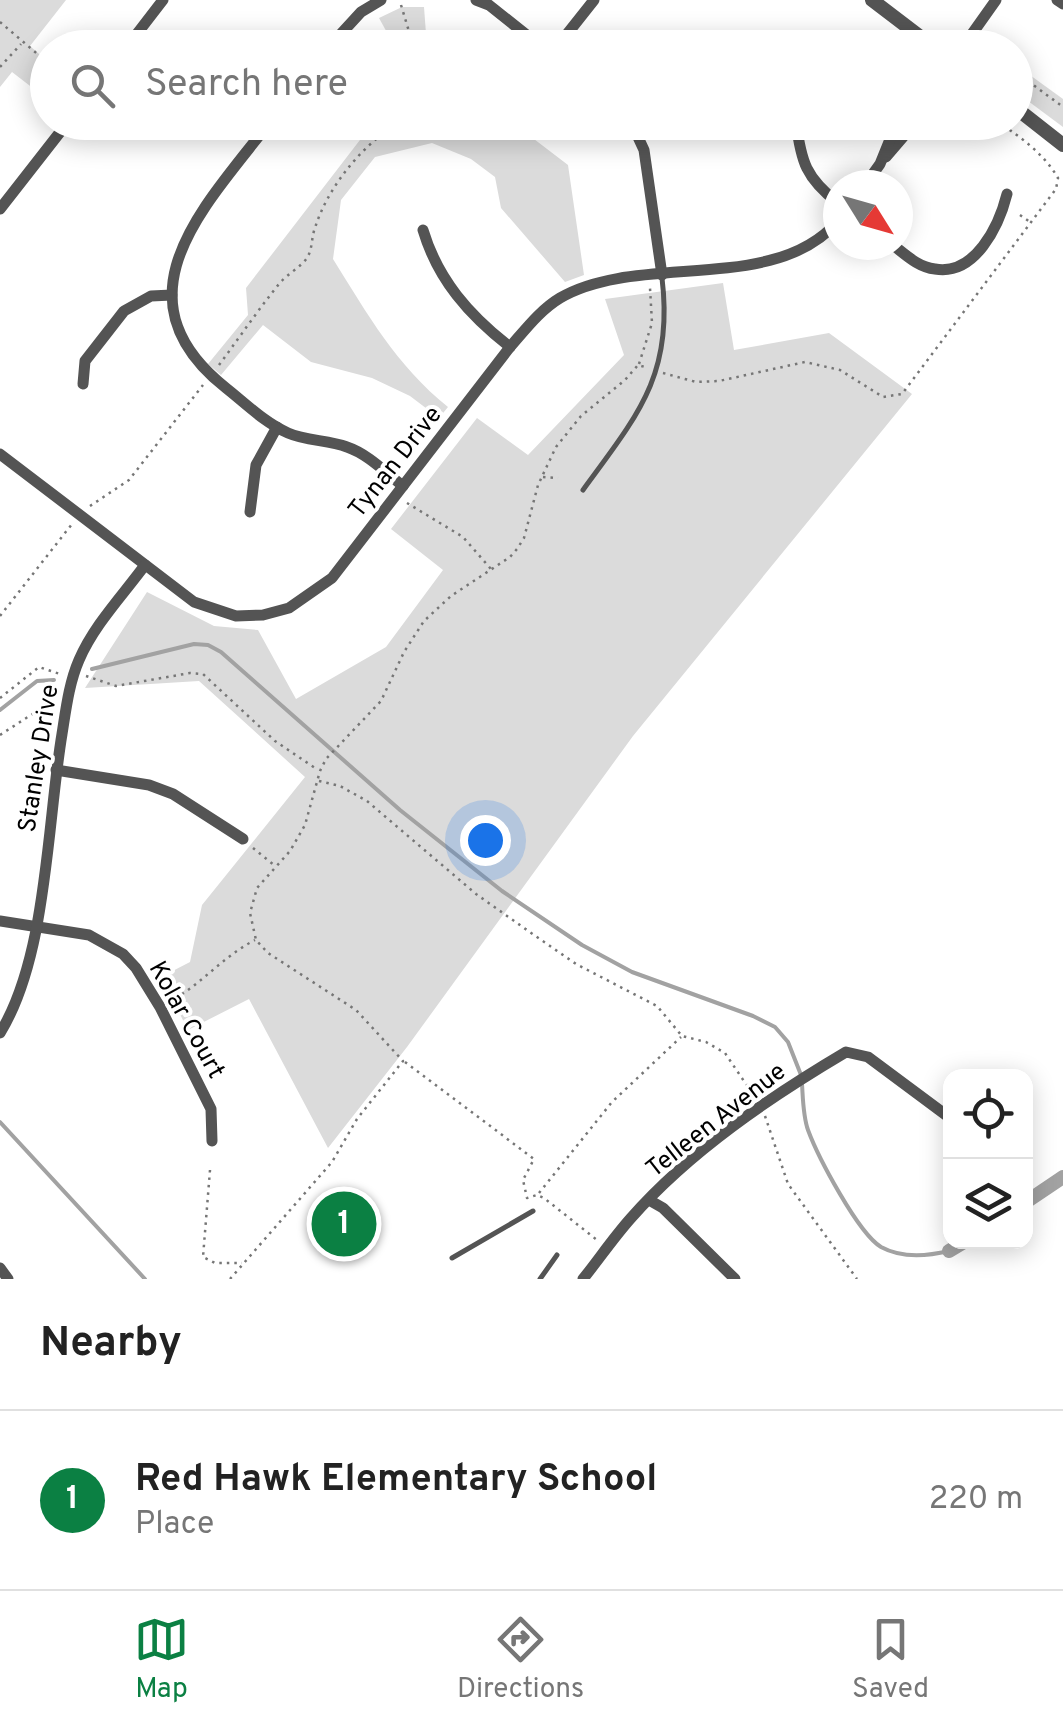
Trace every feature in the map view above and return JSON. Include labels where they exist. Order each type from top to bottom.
[{"type":"street","points":[[140,30],[163,0]]},
{"type":"street","points":[[341,30],[381,0]]},
{"type":"street","points":[[476,0],[521,30]]},
{"type":"street","points":[[570,30],[594,0]]},
{"type":"street","points":[[872,0],[911,30]]},
{"type":"street","points":[[975,30],[996,0]]},
{"type":"street","points":[[1033,121],[1063,144]]},
{"type":"street","points":[[0,209],[54,140]]},
{"type":"street","points":[[256,140],[195,219],[178,254],[172,296],[184,344],[195,360],[277,427],[303,438],[349,447],[403,486]]},
{"type":"street","points":[[639,140],[662,274]]},
{"type":"street","points":[[800,140],[806,170],[823,191]]},
{"type":"street","points":[[880,164],[890,140]]},
{"type":"street","points":[[876,170],[901,140]]},
{"type":"street","points":[[912,260],[933,269],[951,270],[972,258],[1000,222],[1007,194]]},
{"type":"street","points":[[423,230],[430,255],[453,294],[510,347]]},
{"type":"street","name":"Tynan Drive","points":[[3,462],[178,592],[211,610],[236,616],[264,615],[290,608],[332,578],[510,347],[533,320],[560,298],[598,284],[780,259],[823,235]]},
{"type":"street","points":[[83,384],[85,361],[124,311],[151,296],[172,296]]},
{"type":"street","points":[[250,512],[256,465],[277,427]]},
{"type":"street","name":"Stanley Drive","points":[[0,1033],[24,985],[36,926],[68,695],[92,636],[145,566]]},
{"type":"street","points":[[56,770],[149,785],[173,794],[242,840]]},
{"type":"street","name":"Kolar Court","points":[[0,921],[89,935],[123,954],[160,1007],[211,1109],[212,1141]]},
{"type":"street","name":"Telleen Avenue","points":[[584,1279],[649,1200],[719,1137],[846,1052],[868,1057],[943,1113]]},
{"type":"street","points":[[649,1200],[663,1208],[735,1279]]},
{"type":"street","points":[[0,1268],[8,1279]]},
{"type":"lane","points":[[583,490],[639,413],[658,371],[666,312],[662,274]]},
{"type":"lane","points":[[452,1258],[533,1211]]},
{"type":"lane","points":[[540,1279],[557,1255]]},
{"type":"path","points":[[401,5],[409,30]]},
{"type":"path","points":[[0,22],[30,48]]},
{"type":"path","points":[[0,67],[22,42]]},
{"type":"path","points":[[1033,85],[1063,107]]},
{"type":"path","points":[[218,366],[282,281],[305,261],[314,228],[332,192],[374,140]]},
{"type":"path","points":[[638,365],[696,382],[719,381],[805,362],[840,370],[883,396],[902,394],[1056,189],[1058,178],[1025,140]]},
{"type":"path","points":[[1020,215],[1031,223]]},
{"type":"path","points":[[650,288],[652,322],[638,365],[568,430],[541,477],[524,538],[510,557],[451,596],[424,621],[381,701],[326,759],[305,825],[290,851],[257,888],[250,913],[256,940],[268,953],[356,1010],[403,1062],[534,1160],[523,1180],[527,1198],[537,1195],[612,1102],[682,1036]]},
{"type":"path","points":[[89,507],[129,480],[203,385]]},
{"type":"path","points":[[541,477],[558,478]]},
{"type":"path","points":[[407,503],[464,536],[492,570]]},
{"type":"path","points":[[0,616],[72,524]]},
{"type":"path","points":[[0,698],[39,668],[61,674]]},
{"type":"path","points":[[86,676],[116,686],[203,674],[275,740],[320,770]]},
{"type":"path","points":[[0,734],[55,699]]},
{"type":"path","points":[[318,781],[340,786],[367,801],[476,894],[576,964],[658,1006],[682,1036],[706,1042],[726,1053],[762,1108],[788,1184],[857,1279]]},
{"type":"path","points":[[258,853],[275,866]]},
{"type":"path","points":[[171,1002],[195,988],[234,952],[256,940]]},
{"type":"path","points":[[230,1279],[332,1162],[358,1118],[403,1062]]},
{"type":"path","points":[[210,1170],[203,1257],[215,1263],[243,1263]]},
{"type":"path","points":[[537,1195],[598,1240]]},
{"type":"shaded area","points":[[0,0],[66,0],[43,30],[30,30],[30,86],[12,72],[0,87]]},
{"type":"shaded area","points":[[402,7],[424,7],[426,30],[386,30],[379,18]]},
{"type":"shaded area","points":[[1033,77],[1063,99],[1063,127],[1033,105]]},
{"type":"shaded area","points":[[360,140],[535,140],[568,165],[584,275],[565,282],[501,208],[495,177],[471,159],[432,143],[375,157],[341,200],[333,259],[398,356],[448,407],[439,418],[410,396],[372,378],[311,362],[263,325],[221,375],[208,364],[248,315],[246,288]]},
{"type":"shaded area","points":[[723,283],[734,350],[829,333],[912,394],[633,736],[407,1047],[328,1148],[249,999],[188,1030],[161,977],[190,962],[202,905],[305,777],[199,681],[85,688],[147,592],[214,626],[258,630],[296,699],[386,647],[443,570],[391,529],[477,418],[528,455],[624,355],[605,299]]},
{"type":"waterway","points":[[92,669],[194,644],[208,645],[221,652],[400,810],[502,891],[582,945],[632,972],[775,1027],[788,1042],[801,1075]]},
{"type":"waterway","points":[[0,710],[37,681],[54,680]]},
{"type":"waterway","points":[[802,1084],[808,1130],[861,1227],[889,1251],[924,1255],[949,1251]]},
{"type":"waterway","points":[[0,1122],[145,1279]]},
{"type":"waterway","points":[[1033,1197],[1063,1177]]},
{"type":"place","name":"Red Hawk Elementary School","points":[[344,1224]]}]
